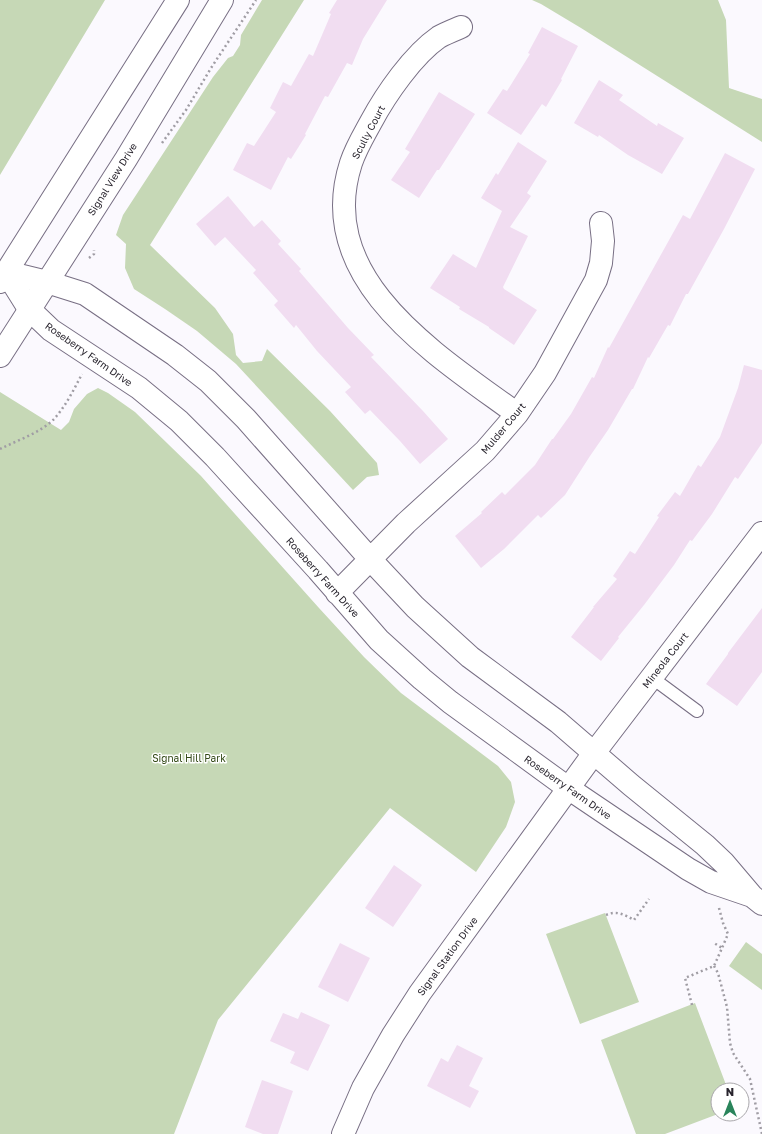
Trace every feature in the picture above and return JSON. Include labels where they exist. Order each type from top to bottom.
[{"type":"street","points":[[3,277],[178,0]]},
{"type":"street","name":"Signal View Drive","points":[[0,356],[126,158],[222,0]]},
{"type":"street","name":"Scully Court","points":[[461,27],[440,37],[421,52],[394,85],[374,116],[356,149],[346,184],[344,204],[346,231],[351,250],[367,280],[389,310],[414,336],[516,414]]},
{"type":"street","name":"Mulder Court","points":[[337,593],[406,523],[485,451],[516,414],[545,373],[596,280],[601,263],[603,241],[601,222]]},
{"type":"street","name":"Roseberry Farm Drive","points":[[3,277],[47,282],[85,294],[175,355],[208,381],[246,419],[370,560],[415,607],[470,657],[558,722],[631,785],[705,844],[757,900]]},
{"type":"street","name":"Roseberry Farm Drive","points":[[3,277],[30,309],[51,330],[139,388],[179,421],[215,457],[378,640],[422,679],[450,702],[568,788],[688,870],[711,882],[757,900]]},
{"type":"street","name":"Mineola Court","points":[[568,788],[762,533]]},
{"type":"street","name":"Signal Station Drive","points":[[343,1134],[367,1082],[393,1035],[420,993],[568,788]]},
{"type":"lane","points":[[651,677],[698,711]]},
{"type":"path","points":[[0,449],[30,435],[54,419],[84,370]]},
{"type":"path","points":[[692,1005],[685,978],[714,966],[728,934],[723,923],[711,882]]},
{"type":"path","points":[[606,915],[619,912],[634,920],[649,899]]},
{"type":"path","points":[[714,943],[722,948]]},
{"type":"path","points":[[714,966],[718,973],[727,1007],[730,1043],[733,1053],[750,1079],[762,1134]]},
{"type":"green space","points":[[0,0],[105,0],[0,175]]},
{"type":"green space","points":[[262,0],[304,0],[150,245],[215,308],[233,334],[236,355],[243,363],[262,361],[267,349],[330,411],[377,463],[379,475],[367,477],[353,490],[236,364],[197,331],[134,289],[125,268],[126,244],[116,235],[123,215],[213,77],[228,58],[233,56],[240,45],[241,35]]},
{"type":"green space","points":[[532,0],[718,0],[726,20],[729,88],[762,99],[762,142],[581,28]]},
{"type":"green space","name":"Signal Hill Park","points":[[98,388],[108,393],[135,412],[201,476],[364,657],[401,693],[498,766],[511,782],[515,802],[506,827],[476,872],[390,808],[218,1020],[174,1134],[0,1134],[0,392],[61,430],[69,422],[74,409],[87,394]]},
{"type":"green space","points":[[605,913],[639,1002],[580,1024],[546,934]]},
{"type":"green space","points":[[746,942],[762,954],[762,990],[729,966]]},
{"type":"green space","points":[[695,1003],[725,1082],[710,1082],[710,1117],[665,1134],[636,1134],[601,1040]]},
{"type":"building","points":[[337,0],[387,0],[363,39],[352,65],[347,63],[328,97],[325,96],[305,134],[306,135],[291,159],[288,157],[271,190],[233,170],[247,143],[254,146],[276,112],[270,108],[283,82],[291,86],[309,54],[313,56],[331,14],[329,13]]},
{"type":"building","points":[[542,27],[578,46],[561,79],[562,80],[546,107],[542,104],[521,135],[487,113],[503,89],[507,91],[530,54],[528,53]]},
{"type":"building","points":[[599,80],[623,95],[619,100],[657,126],[658,123],[684,138],[662,174],[628,155],[599,135],[598,137],[574,123]]},
{"type":"building","points":[[439,92],[475,114],[419,198],[391,180],[410,152],[405,149]]},
{"type":"building","points":[[518,142],[547,161],[527,193],[531,196],[510,227],[528,236],[503,287],[537,310],[514,345],[430,288],[453,254],[476,268],[502,211],[481,198],[496,173],[498,175]]},
{"type":"building","points":[[725,153],[755,169],[724,229],[688,294],[686,294],[670,326],[668,325],[649,358],[648,357],[633,389],[565,495],[541,518],[538,515],[504,549],[481,568],[455,536],[482,513],[481,512],[502,492],[505,495],[535,465],[571,414],[592,377],[594,378],[608,347],[609,348],[683,215],[690,219]]},
{"type":"building","points":[[228,196],[254,227],[262,220],[281,241],[278,244],[301,269],[299,271],[348,328],[374,355],[371,357],[448,439],[420,464],[370,410],[365,414],[345,392],[351,387],[317,351],[296,325],[294,328],[274,305],[278,301],[253,273],[256,270],[225,237],[215,246],[196,224]]},
{"type":"building","points":[[744,365],[762,370],[762,443],[738,479],[735,477],[712,514],[692,541],[690,540],[674,565],[601,661],[571,637],[593,607],[617,579],[613,576],[630,551],[635,554],[659,517],[657,516],[675,492],[680,496],[698,465],[701,467],[720,437],[738,388]]},
{"type":"building","points":[[762,608],[762,672],[737,706],[706,684]]},
{"type":"building","points":[[394,865],[422,885],[393,927],[365,908]]},
{"type":"building","points":[[340,943],[370,958],[348,1002],[318,987]]},
{"type":"building","points":[[301,1012],[330,1025],[308,1071],[290,1063],[295,1052],[270,1041],[283,1013],[298,1019]]},
{"type":"building","points":[[457,1045],[483,1058],[469,1086],[479,1091],[470,1108],[427,1086],[441,1058],[448,1062]]},
{"type":"building","points":[[262,1080],[293,1091],[278,1134],[263,1134],[245,1127]]}]
